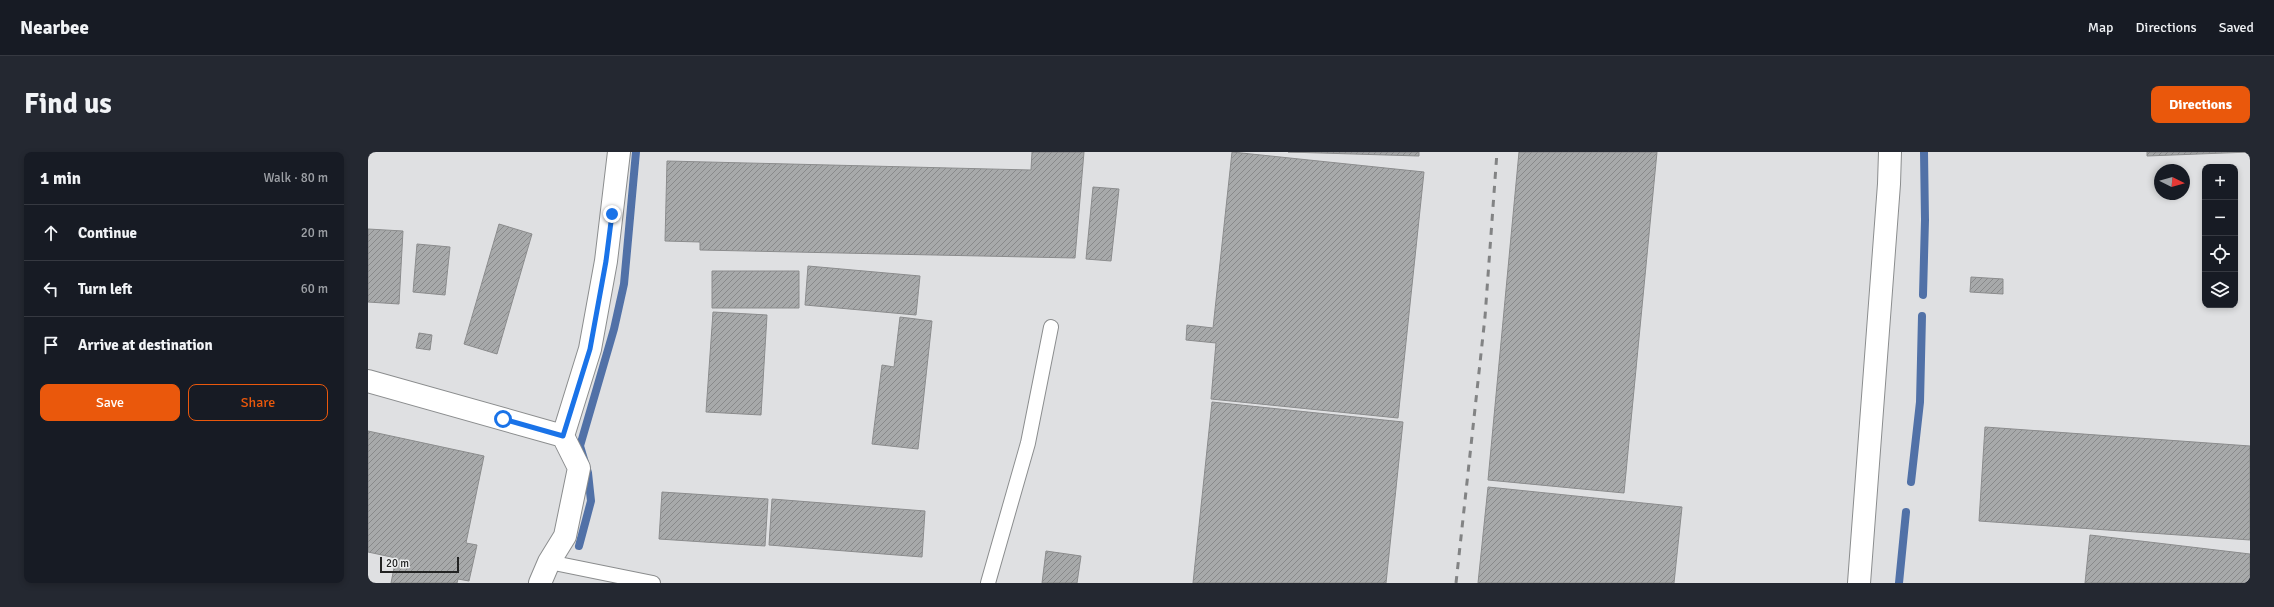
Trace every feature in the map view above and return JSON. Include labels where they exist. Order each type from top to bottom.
[{"type":"street","points":[[540,583],[549,562],[565,536],[579,468],[563,436],[590,349],[606,261],[619,152]]},
{"type":"street","points":[[1859,583],[1889,184],[1890,152]]},
{"type":"street","points":[[368,381],[563,436]]},
{"type":"lane","points":[[988,583],[1028,443],[1051,327]]},
{"type":"lane","points":[[549,562],[653,583]]},
{"type":"building","points":[[1032,152],[1084,152],[1075,258],[700,250],[700,242],[665,241],[667,161],[1031,170]]},
{"type":"building","points":[[1232,152],[1424,172],[1398,418],[1211,399],[1216,343],[1186,340],[1187,325],[1213,328]]},
{"type":"building","points":[[1288,152],[1419,152],[1419,156]]},
{"type":"building","points":[[1519,152],[1657,152],[1624,493],[1488,480]]},
{"type":"building","points":[[2147,152],[2250,152],[2147,156]]},
{"type":"building","points":[[1093,187],[1119,189],[1111,261],[1086,259]]},
{"type":"building","points":[[499,224],[532,234],[497,354],[464,344]]},
{"type":"building","points":[[368,229],[403,231],[399,304],[368,302]]},
{"type":"building","points":[[417,244],[450,247],[445,295],[413,292]]},
{"type":"building","points":[[808,266],[920,276],[916,315],[805,305]]},
{"type":"building","points":[[712,271],[799,271],[799,308],[712,308]]},
{"type":"building","points":[[1971,277],[2003,279],[2003,294],[1970,292]]},
{"type":"building","points":[[713,312],[767,315],[761,415],[706,412]]},
{"type":"building","points":[[900,317],[932,321],[918,449],[872,444],[882,365],[894,367]]},
{"type":"building","points":[[419,333],[432,335],[430,350],[416,348]]},
{"type":"building","points":[[1212,402],[1403,422],[1386,583],[1193,583]]},
{"type":"building","points":[[1985,427],[2250,446],[2250,540],[1979,521]]},
{"type":"building","points":[[368,431],[484,456],[466,543],[477,545],[469,581],[458,579],[457,583],[391,583],[396,558],[368,552]]},
{"type":"building","points":[[1488,487],[1682,507],[1674,583],[1478,583]]},
{"type":"building","points":[[662,492],[768,499],[765,546],[659,539]]},
{"type":"building","points":[[772,499],[925,511],[922,557],[769,545]]},
{"type":"building","points":[[2090,535],[2250,554],[2250,583],[2085,583]]},
{"type":"building","points":[[1046,551],[1081,556],[1077,583],[1042,583]]},
{"type":"waterway","points":[[579,546],[591,501],[588,473],[580,446],[614,329],[624,284],[636,152]]},
{"type":"waterway","points":[[1923,295],[1925,220],[1924,152]]},
{"type":"waterway","points":[[1911,482],[1920,402],[1922,316]]},
{"type":"waterway","points":[[1899,583],[1906,512]]},
{"type":"railway","points":[[1456,583],[1485,317],[1497,152]]},
{"type":"route","points":[[503,419],[563,436],[590,349],[606,261],[612,214]]}]
